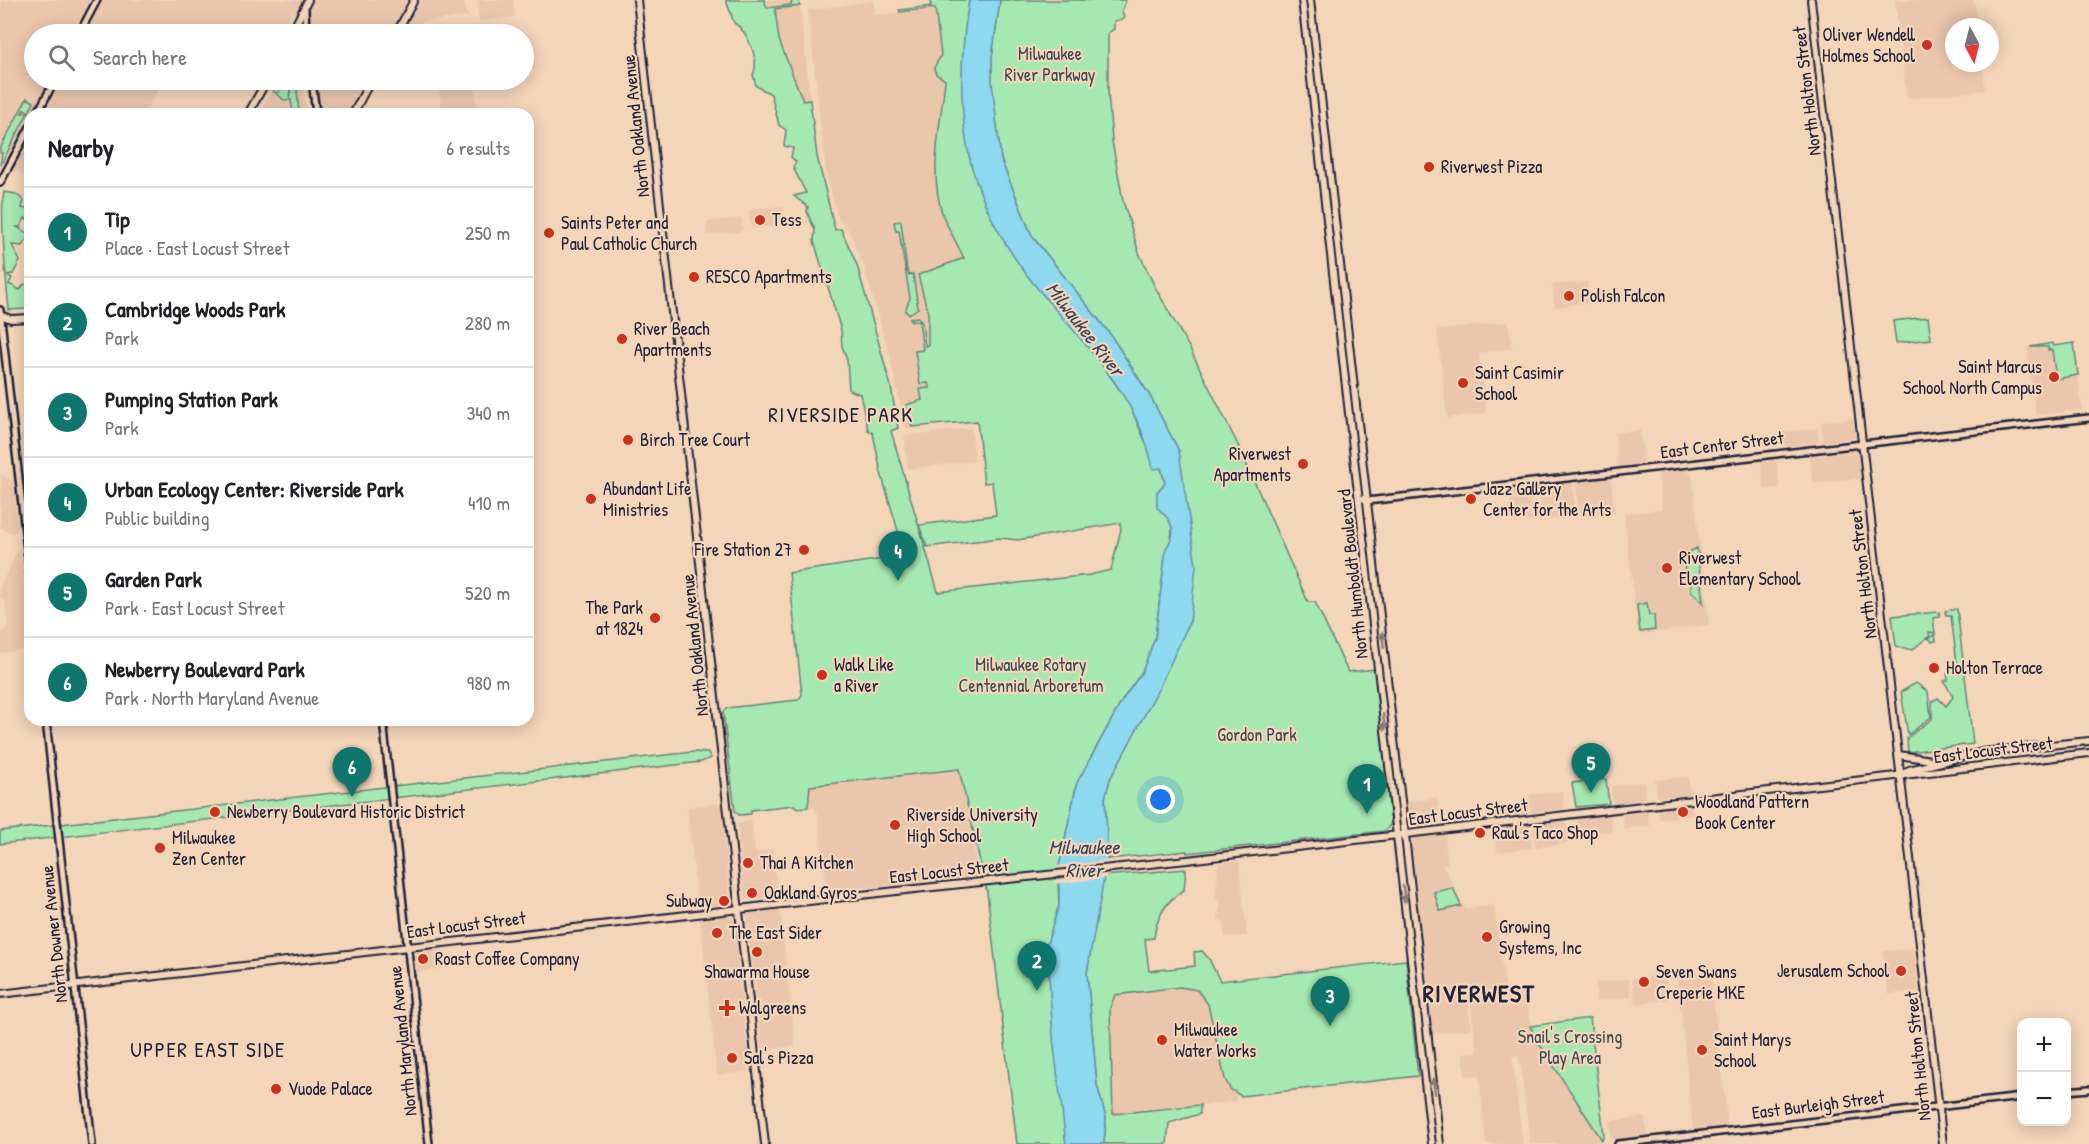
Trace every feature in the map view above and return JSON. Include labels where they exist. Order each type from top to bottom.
[{"type":"main road","points":[[401,24],[414,0]]},
{"type":"main road","name":"North Oakland Avenue","points":[[637,0],[765,1144]]},
{"type":"main road","name":"North Humboldt Boulevard","points":[[1302,0],[1432,1144]]},
{"type":"main road","name":"North Humboldt Boulevard","points":[[1310,0],[1405,834]]},
{"type":"main road","name":"North Holton Street","points":[[1811,0],[1902,775],[1942,1144]]},
{"type":"main road","points":[[296,24],[307,2]]},
{"type":"main road","points":[[251,108],[261,90]]},
{"type":"main road","points":[[356,108],[366,90]]},
{"type":"main road","points":[[0,314],[11,319],[24,318]]},
{"type":"main road","name":"East Locust Street","points":[[1902,775],[1909,770],[1982,752],[2089,741]]},
{"type":"main road","name":"East Locust Street","points":[[0,994],[1396,836],[2089,753]]},
{"type":"main road","points":[[1899,755],[1945,761]]},
{"type":"main road","points":[[1405,834],[1440,1144]]},
{"type":"street","points":[[85,24],[98,0]]},
{"type":"street","points":[[306,24],[307,2]]},
{"type":"street","points":[[40,108],[50,90]]},
{"type":"street","points":[[313,90],[315,108]]},
{"type":"street","points":[[0,183],[24,138]]},
{"type":"street","points":[[0,314],[24,524]]},
{"type":"street","name":"East Center Street","points":[[1367,501],[2089,418]]},
{"type":"street","points":[[1359,497],[1367,501]]},
{"type":"street","name":"North Downer Avenue","points":[[47,726],[92,1144]]},
{"type":"street","name":"North Maryland Avenue","points":[[384,726],[429,1144]]},
{"type":"street","points":[[2071,1091],[2089,1089]]},
{"type":"street","name":"East Burleigh Street","points":[[1618,1144],[2017,1098]]},
{"type":"shaded area","points":[[1,0],[409,0],[396,24],[308,24],[307,20],[292,12],[285,24],[24,24],[24,90],[157,90],[147,108],[24,108],[24,176],[2,164],[0,166]]},
{"type":"shaded area","points":[[422,0],[464,0],[466,13],[470,16],[406,24]]},
{"type":"shaded area","points":[[477,0],[513,0],[515,17],[479,21]]},
{"type":"shaded area","points":[[757,0],[799,0],[812,114],[807,132]]},
{"type":"shaded area","name":"Oliver Wendell Holmes School","points":[[1895,0],[1974,0],[1977,18],[1945,18],[1945,72],[1983,72],[1985,90],[1907,99]]},
{"type":"shaded area","points":[[873,1],[875,15],[938,8],[945,80],[937,142],[938,188],[943,215],[1043,413],[906,428],[889,353],[864,267],[848,229],[838,218],[826,172],[808,10]]},
{"type":"shaded area","points":[[272,90],[303,90],[305,108],[262,108]]},
{"type":"shaded area","points":[[317,90],[361,90],[351,108],[318,108]]},
{"type":"shaded area","points":[[439,90],[475,90],[477,108],[441,108]]},
{"type":"shaded area","points":[[783,206],[785,226],[751,228],[748,210]]},
{"type":"shaded area","points":[[741,218],[742,229],[739,232],[707,235],[706,222]]},
{"type":"shaded area","points":[[1587,282],[1589,303],[1555,307],[1552,285]]},
{"type":"shaded area","name":"Saint Casimir School","points":[[1508,322],[1512,348],[1479,353],[1486,413],[1447,418],[1437,330]]},
{"type":"shaded area","name":"Saint Marcus School North Campus","points":[[2053,343],[2054,346],[2074,343],[2082,410],[2036,415],[2027,347]]},
{"type":"shaded area","points":[[1854,418],[1855,438],[1823,442],[1821,422]]},
{"type":"shaded area","points":[[971,428],[975,461],[908,469],[904,436]]},
{"type":"shaded area","points":[[1817,428],[1819,442],[1787,446],[1784,444],[1782,432]]},
{"type":"shaded area","points":[[1640,430],[1644,463],[1618,466],[1615,433]]},
{"type":"shaded area","points":[[24,434],[24,463],[21,435]]},
{"type":"shaded area","points":[[1858,451],[1861,478],[1813,484],[1810,456]]},
{"type":"shaded area","points":[[1774,460],[1777,462],[1780,488],[1764,489],[1761,461]]},
{"type":"shaded area","name":"Riverwest Elementary School","points":[[1687,470],[1692,475],[1709,625],[1641,634],[1638,631],[1624,514],[1662,509],[1658,473]]},
{"type":"shaded area","points":[[1,475],[13,480],[18,529],[13,534],[0,528]]},
{"type":"shaded area","points":[[1604,478],[1611,480],[1614,512],[1579,516],[1576,483]]},
{"type":"shaded area","points":[[1572,483],[1576,516],[1542,520],[1539,489]]},
{"type":"shaded area","points":[[1525,488],[1529,492],[1532,521],[1513,523],[1510,490]]},
{"type":"shaded area","points":[[19,547],[24,576],[24,650],[0,653],[0,637],[8,625],[5,601],[0,598],[0,587]]},
{"type":"shaded area","name":"Riverside University High School","points":[[959,769],[979,877],[827,891],[818,814],[814,808],[808,807],[809,786]]},
{"type":"shaded area","points":[[1688,777],[1691,795],[1657,797],[1655,780]]},
{"type":"shaded area","points":[[1645,782],[1645,799],[1613,804],[1611,786]]},
{"type":"shaded area","points":[[1563,791],[1564,809],[1531,813],[1529,795]]},
{"type":"shaded area","points":[[1437,798],[1439,824],[1411,826],[1405,802]]},
{"type":"shaded area","points":[[721,803],[730,901],[728,904],[698,908],[687,807]]},
{"type":"shaded area","points":[[1527,803],[1528,814],[1496,817],[1492,814],[1491,807]]},
{"type":"shaded area","points":[[1692,804],[1693,815],[1659,819],[1658,810],[1661,808]]},
{"type":"shaded area","points":[[1646,810],[1650,826],[1624,829],[1622,812]]},
{"type":"shaded area","points":[[1610,814],[1612,831],[1578,835],[1579,817]]},
{"type":"shaded area","points":[[1565,819],[1569,843],[1535,848],[1532,822]]},
{"type":"shaded area","points":[[751,820],[755,852],[772,850],[779,897],[745,900],[737,824]]},
{"type":"shaded area","points":[[1529,823],[1532,848],[1497,852],[1495,827]]},
{"type":"shaded area","points":[[1445,833],[1447,864],[1443,865],[1465,909],[1494,905],[1506,993],[1526,991],[1530,1026],[1538,1042],[1602,1141],[1574,1144],[1530,1144],[1520,1061],[1517,1054],[1512,1058],[1523,1144],[1486,1144],[1479,1075],[1465,1076],[1463,1053],[1477,1052],[1470,997],[1486,996],[1483,987],[1467,989],[1471,1029],[1432,1034],[1411,841],[1416,837]]},
{"type":"shaded area","points":[[1239,861],[1247,936],[1225,936],[1224,922],[1218,919],[1221,901],[1216,899],[1218,863]]},
{"type":"shaded area","points":[[780,909],[795,1046],[762,1050],[747,914]]},
{"type":"shaded area","points":[[727,914],[733,918],[749,1068],[746,1072],[717,1075],[700,918]]},
{"type":"shaded area","name":"Jerusalem School","points":[[1913,948],[1918,991],[1888,994],[1883,951]]},
{"type":"shaded area","points":[[441,949],[444,968],[416,972],[416,952]]},
{"type":"shaded area","name":"Saint Marys School","points":[[1710,970],[1728,1126],[1695,1131],[1677,977],[1680,973]]},
{"type":"shaded area","points":[[1665,975],[1669,1000],[1635,1004],[1632,979]]},
{"type":"shaded area","points":[[1241,979],[1247,1096],[1236,1095],[1236,1101],[1114,1118],[1109,992]]},
{"type":"shaded area","points":[[1629,979],[1631,997],[1596,1001],[1596,983]]},
{"type":"shaded area","points":[[1645,1117],[1647,1136],[1616,1139],[1611,1137],[1610,1121]]},
{"type":"green space","name":"Milwaukee Rotary Centennial Arboretum","points":[[726,0],[764,0],[767,8],[791,5],[792,0],[799,1],[800,6],[775,9],[779,40],[803,101],[810,100],[817,156],[835,230],[841,229],[857,265],[891,387],[898,428],[891,431],[938,592],[1090,575],[1111,570],[1121,529],[1120,523],[1018,540],[1000,538],[927,547],[919,525],[996,515],[992,482],[984,483],[977,421],[912,427],[906,405],[922,400],[920,389],[930,388],[928,383],[920,384],[915,351],[923,350],[919,321],[911,321],[910,318],[918,317],[922,323],[925,346],[928,345],[928,313],[918,275],[964,258],[943,216],[936,183],[937,148],[945,80],[936,74],[934,68],[941,55],[935,8],[900,12],[899,10],[931,6],[930,0],[969,0],[964,48],[979,189],[1024,270],[1080,335],[1128,401],[1150,453],[1153,468],[1161,468],[1165,483],[1157,492],[1162,512],[1171,523],[1172,534],[1166,549],[1155,638],[1142,672],[1123,699],[1077,783],[1061,857],[1058,883],[1059,905],[1047,944],[1066,1144],[1017,1144],[987,892],[959,769],[810,786],[808,807],[797,808],[794,805],[751,810],[751,814],[739,815],[735,811],[723,712],[727,708],[798,700],[802,695],[789,573],[902,556],[903,561],[906,558],[881,473],[873,433],[868,430],[860,394],[849,390],[847,360],[842,346],[841,330],[814,241],[815,230],[807,212],[808,207],[794,196],[806,193],[793,167],[796,162],[791,157],[793,148],[784,146],[786,130],[779,125],[771,94],[756,86],[753,75],[754,55],[748,39],[734,23]]},
{"type":"green space","name":"Gordon Park","points":[[1000,0],[1126,0],[1122,10],[1124,19],[1114,21],[1114,29],[1108,33],[1108,92],[1112,141],[1123,201],[1139,253],[1237,443],[1308,602],[1315,602],[1348,672],[1376,669],[1391,824],[1385,831],[1187,853],[1187,851],[1108,859],[1105,798],[1110,779],[1190,621],[1179,451],[1150,396],[1110,334],[1032,236],[1001,160],[992,86],[992,58]]},
{"type":"green space","points":[[272,90],[290,90],[289,98],[290,90],[297,90],[299,108],[292,108],[291,100],[284,100]]},
{"type":"green space","points":[[27,98],[34,102],[31,108],[24,108],[22,113],[24,113],[24,121],[0,166],[2,153],[0,149]]},
{"type":"green space","points":[[4,192],[16,194],[24,201],[22,208],[24,208],[24,220],[20,227],[17,227],[24,231],[24,243],[22,246],[12,245],[20,261],[13,274],[7,275],[12,278],[9,284],[20,290],[24,284],[24,309],[9,310],[3,231]]},
{"type":"green space","points":[[901,221],[907,271],[909,275],[913,274],[918,308],[909,314],[905,311],[910,298],[899,231],[896,231],[894,222]]},
{"type":"green space","points":[[1928,317],[1931,339],[1896,343],[1893,321]]},
{"type":"green space","points":[[2053,343],[2054,346],[2074,343],[2078,375],[2056,379],[2052,350],[2048,350],[2048,347],[2030,347]]},
{"type":"green space","points":[[1697,548],[1703,603],[1691,591],[1683,564],[1689,552]]},
{"type":"green space","points":[[1647,603],[1649,615],[1654,615],[1655,630],[1640,632],[1637,605]]},
{"type":"green space","points":[[1957,609],[1973,744],[1908,752],[1907,738],[1932,719],[1932,701],[1938,698],[1946,706],[1953,697],[1944,681],[1948,680],[1947,674],[1958,671],[1951,616],[1946,616],[1945,611]]},
{"type":"green space","points":[[1939,612],[1940,617],[1933,618],[1935,633],[1929,632],[1930,638],[1935,634],[1936,641],[1932,642],[1928,637],[1912,650],[1896,646],[1892,616]]},
{"type":"green space","points":[[1916,683],[1928,692],[1931,717],[1908,735],[1901,692]]},
{"type":"green space","points":[[693,752],[708,753],[711,758],[701,762],[0,844],[0,831]]},
{"type":"green space","points":[[1606,779],[1609,804],[1576,807],[1572,783]]},
{"type":"green space","points":[[1186,869],[1184,890],[1163,910],[1154,938],[1145,939],[1149,971],[1195,966],[1194,952],[1202,951],[1209,959],[1220,981],[1406,960],[1418,1076],[1241,1096],[1230,1089],[1225,1079],[1208,1004],[1197,990],[1180,987],[1115,995],[1110,1008],[1113,1114],[1200,1105],[1200,1114],[1169,1123],[1167,1144],[1104,1144],[1106,1118],[1097,1085],[1087,973],[1103,876]]},
{"type":"green space","points":[[1453,888],[1461,906],[1440,911],[1434,892]]},
{"type":"green space","name":"Snail's Crossing Play Area","points":[[1590,1018],[1604,1136],[1602,1140],[1530,1026]]},
{"type":"water","name":"Milwaukee River","points":[[969,0],[1000,0],[992,57],[992,83],[1001,160],[1032,236],[1110,334],[1150,396],[1179,451],[1196,566],[1190,621],[1160,686],[1110,779],[1105,798],[1108,855],[1087,973],[1097,1085],[1106,1118],[1104,1144],[1066,1144],[1053,1038],[1047,944],[1059,905],[1059,866],[1077,783],[1123,699],[1142,672],[1155,638],[1166,548],[1173,531],[1169,521],[1157,508],[1157,492],[1165,483],[1161,468],[1153,469],[1147,444],[1125,399],[1097,358],[1018,262],[1000,234],[979,189],[967,144],[962,95],[963,46]]},
{"type":"pier","points":[[1110,860],[1106,878],[1055,884],[1056,866]]},
{"type":"place","name":"Oliver Wendell Holmes School","points":[[1927,45]]},
{"type":"place","name":"Riverwest Pizza","points":[[1429,167]]},
{"type":"place","name":"Tess","points":[[760,220]]},
{"type":"place","name":"Saints Peter and Paul Catholic Church","points":[[549,233]]},
{"type":"place","name":"RESCO Apartments","points":[[694,277]]},
{"type":"place","name":"Polish Falcon","points":[[1569,296]]},
{"type":"place","name":"River Beach Apartments","points":[[622,339]]},
{"type":"place","name":"Saint Marcus School North Campus","points":[[2054,377]]},
{"type":"place","name":"Saint Casimir School","points":[[1463,383]]},
{"type":"place","name":"Birch Tree Court","points":[[628,440]]},
{"type":"place","name":"Riverwest Apartments","points":[[1303,464]]},
{"type":"place","name":"Abundant Life Ministries","points":[[591,499]]},
{"type":"place","name":"Jazz Gallery Center for the Arts","points":[[1471,499]]},
{"type":"place","name":"Fire Station 27","points":[[804,550]]},
{"type":"place","name":"Riverwest Elementary School","points":[[1667,568]]},
{"type":"place","name":"Urban Ecology Center: Riverside Park","points":[[898,581]]},
{"type":"place","name":"The Park at 1824","points":[[655,618]]},
{"type":"place","name":"Holton Terrace","points":[[1934,668]]},
{"type":"place","name":"Walk Like a River","points":[[822,675]]},
{"type":"place","name":"Garden Park","points":[[1591,793]]},
{"type":"place","name":"Newberry Boulevard Park","points":[[352,797]]},
{"type":"place","name":"Newberry Boulevard Historic District","points":[[215,812]]},
{"type":"place","name":"Woodland Pattern Book Center","points":[[1683,812]]},
{"type":"place","name":"Tip","points":[[1367,814]]},
{"type":"place","name":"Riverside University High School","points":[[895,825]]},
{"type":"place","name":"Raul's Taco Shop","points":[[1480,833]]},
{"type":"place","name":"Milwaukee Zen Center","points":[[160,848]]},
{"type":"place","name":"Thai A Kitchen","points":[[748,863]]},
{"type":"place","name":"Oakland Gyros","points":[[752,893]]},
{"type":"place","name":"Subway","points":[[724,901]]},
{"type":"place","name":"The East Sider","points":[[717,933]]},
{"type":"place","name":"Growing Systems, Inc","points":[[1487,937]]},
{"type":"place","name":"Shawarma House","points":[[757,952]]},
{"type":"place","name":"Roast Coffee Company","points":[[423,959]]},
{"type":"place","name":"Jerusalem School","points":[[1901,971]]},
{"type":"place","name":"Seven Swans Creperie MKE","points":[[1644,982]]},
{"type":"place","name":"Cambridge Woods Park","points":[[1037,991]]},
{"type":"place","name":"Walgreens","points":[[727,1008]]},
{"type":"place","name":"Pumping Station Park","points":[[1330,1026]]},
{"type":"place","name":"Milwaukee Water Works","points":[[1162,1040]]},
{"type":"place","name":"Saint Marys School","points":[[1702,1050]]},
{"type":"place","name":"Sal's Pizza","points":[[732,1058]]},
{"type":"place","name":"Vuode Palace","points":[[276,1089]]},
{"type":"district","name":"RIVERSIDE PARK","points":[[841,415]]},
{"type":"district","name":"RIVERWEST","points":[[1479,994]]},
{"type":"district","name":"UPPER EAST SIDE","points":[[208,1050]]},
{"type":"park label","name":"Milwaukee River Parkway","points":[[1050,64]]}]
